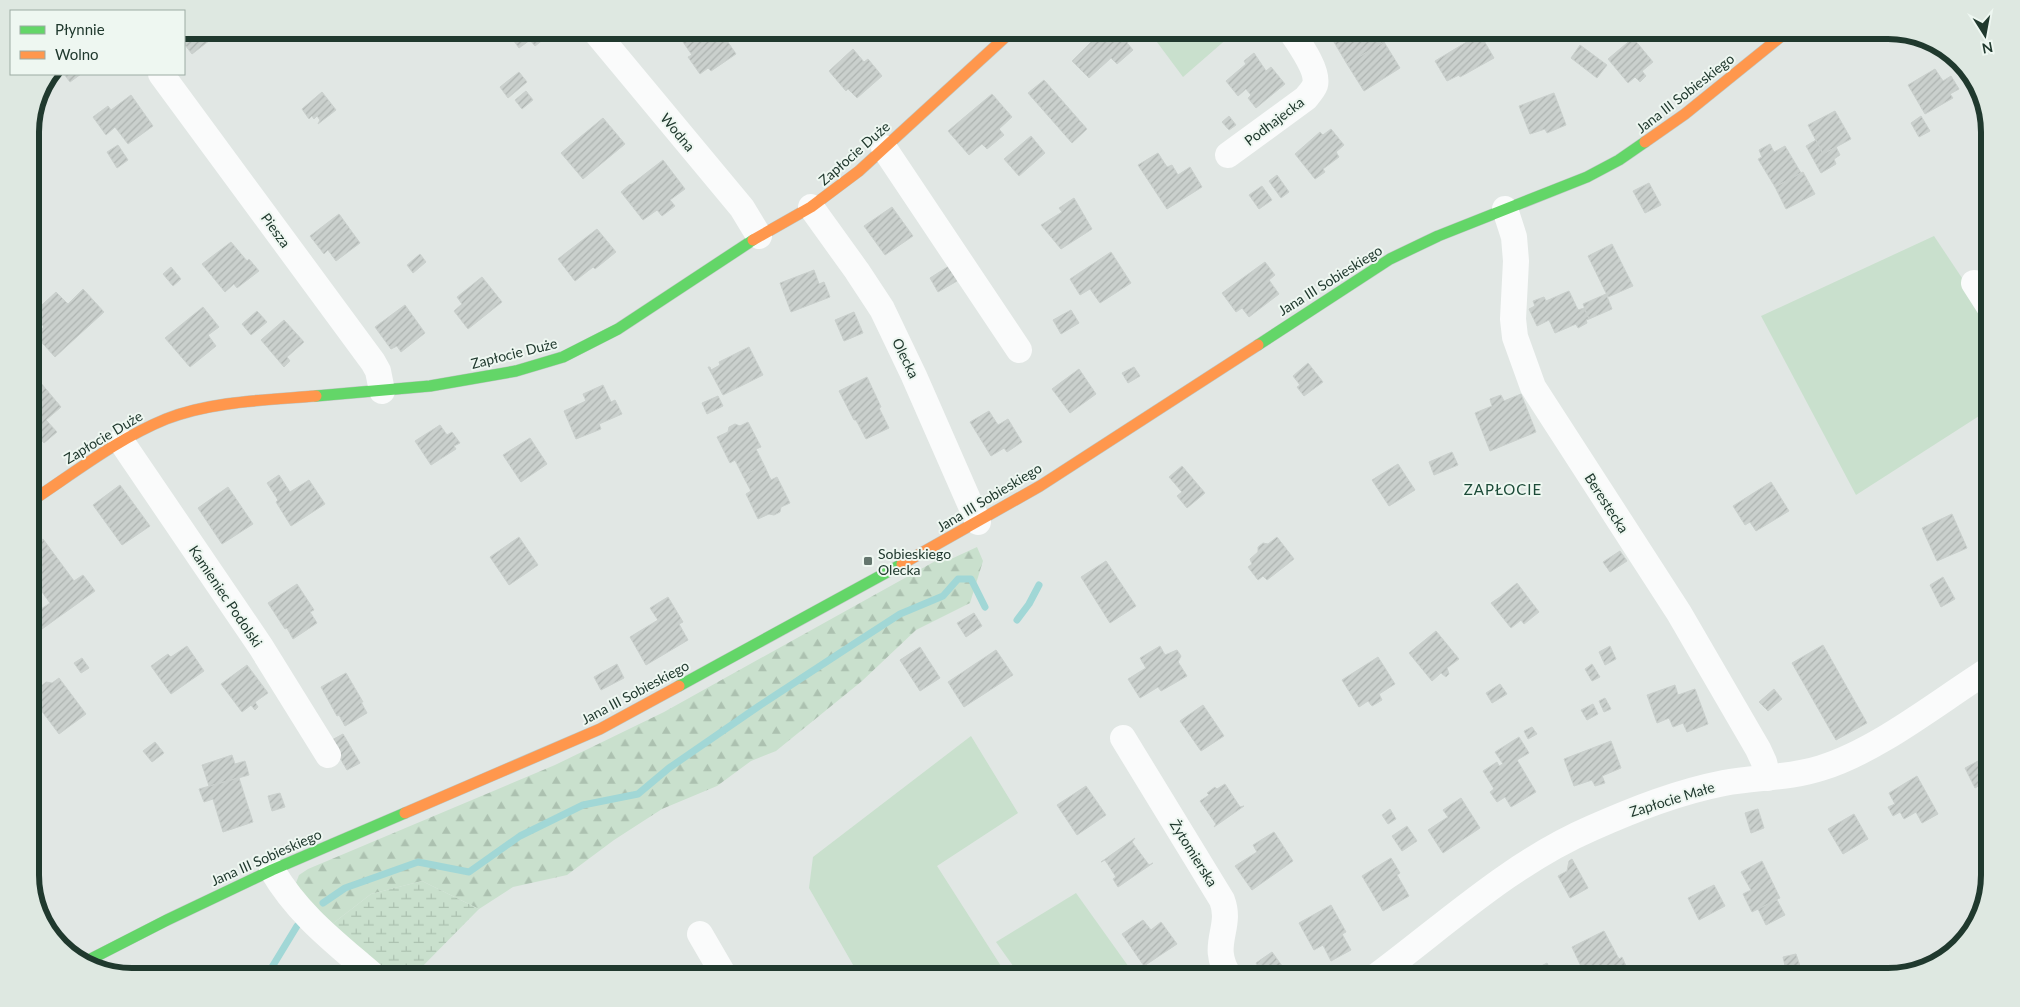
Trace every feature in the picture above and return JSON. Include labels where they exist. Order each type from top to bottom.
[{"type":"street","name":"Wodna","points":[[601,39],[742,208],[759,236]]},
{"type":"street","name":"Zapłocie Duże","points":[[39,496],[121,441],[166,419],[219,405],[382,391],[478,379],[536,366],[563,357],[589,345],[759,236],[811,207],[853,176],[1003,39]]},
{"type":"street","name":"Podhajecka","points":[[1228,155],[1306,98],[1312,91],[1315,84],[1315,74],[1295,39]]},
{"type":"street","name":"Jana III Sobieskiego","points":[[91,959],[272,870],[600,729],[772,637],[1040,486],[1390,259],[1438,236],[1587,177],[1619,160],[1685,114],[1778,39]]},
{"type":"street","name":"Piesza","points":[[162,75],[373,362],[378,371],[382,391]]},
{"type":"street","points":[[884,148],[1019,350]]},
{"type":"street","name":"Olecka","points":[[811,207],[882,309],[922,392],[978,522]]},
{"type":"street","name":"Berestecka","points":[[1505,209],[1514,237],[1516,261],[1513,320],[1515,337],[1533,387],[1679,613],[1758,748],[1768,778]]},
{"type":"street","points":[[1974,284],[1981,294]]},
{"type":"street","name":"Kamieniec Podolski","points":[[121,441],[261,647],[328,755]]},
{"type":"street","name":"Zapłocie Małe","points":[[1387,968],[1506,876],[1590,829],[1638,808],[1683,793],[1725,783],[1768,778],[1822,768],[1848,757],[1902,727],[1981,675]]},
{"type":"street","name":"Żytomierska","points":[[1123,738],[1226,908],[1226,918],[1219,950],[1225,968]]},
{"type":"street","points":[[272,870],[284,891],[308,918],[365,968]]},
{"type":"street","points":[[700,934],[720,968]]},
{"type":"green space","points":[[1155,39],[1227,39],[1183,77]]},
{"type":"green space","points":[[1934,236],[1981,306],[1981,415],[1856,495],[1761,316]]},
{"type":"green space","points":[[977,547],[983,561],[970,603],[916,630],[862,681],[776,751],[751,761],[717,786],[662,809],[614,840],[567,875],[513,887],[479,909],[422,881],[371,894],[327,928],[296,883],[299,875],[308,869],[555,765],[664,712],[948,554],[951,559]]},
{"type":"green space","points":[[971,736],[1018,813],[937,866],[1002,968],[855,968],[809,888],[813,857]]},
{"type":"green space","points":[[422,881],[479,909],[421,968],[373,968],[327,928],[371,894]]},
{"type":"green space","points":[[1076,893],[1130,968],[1015,968],[996,942]]},
{"type":"building","points":[[185,39],[211,39],[192,54],[185,45]]},
{"type":"building","points":[[512,39],[544,39],[535,46],[530,40],[519,48]]},
{"type":"building","points":[[688,39],[726,39],[736,54],[711,71],[708,68],[700,74],[688,57],[692,55],[683,42]]},
{"type":"building","points":[[1094,39],[1132,39],[1127,43],[1133,50],[1117,64],[1111,58],[1089,78],[1072,61]]},
{"type":"building","points":[[1332,39],[1382,39],[1384,42],[1347,64]]},
{"type":"building","points":[[1472,39],[1483,39],[1494,58],[1460,77],[1459,75],[1447,81],[1435,61]]},
{"type":"building","points":[[1634,39],[1653,62],[1642,71],[1646,76],[1640,82],[1635,77],[1628,83],[1608,59]]},
{"type":"building","points":[[1384,42],[1400,68],[1364,91],[1347,64]]},
{"type":"building","points":[[1580,45],[1607,65],[1597,78],[1571,58]]},
{"type":"building","points":[[853,49],[864,62],[868,59],[882,76],[857,98],[848,89],[846,91],[829,71]]},
{"type":"building","points":[[1254,53],[1266,71],[1271,67],[1285,84],[1256,108],[1248,98],[1251,95],[1246,89],[1238,96],[1226,81],[1246,64],[1244,61]]},
{"type":"building","points":[[1935,69],[1943,81],[1951,76],[1959,89],[1950,94],[1953,98],[1925,114],[1908,85]]},
{"type":"building","points":[[519,72],[527,82],[508,98],[500,87]]},
{"type":"building","points":[[65,75],[80,75],[70,82]]},
{"type":"building","points":[[1044,80],[1087,129],[1072,143],[1028,93]]},
{"type":"building","points":[[526,91],[533,100],[522,109],[515,100]]},
{"type":"building","points":[[322,92],[336,110],[318,124],[320,120],[317,116],[314,119],[312,116],[309,119],[302,109]]},
{"type":"building","points":[[1554,93],[1566,125],[1547,133],[1545,129],[1530,134],[1519,106]]},
{"type":"building","points":[[992,94],[1012,117],[999,129],[1004,135],[987,149],[982,144],[969,155],[948,131]]},
{"type":"building","points":[[131,95],[153,126],[128,144],[115,127],[106,135],[93,117],[108,106],[111,110]]},
{"type":"building","points":[[1835,111],[1851,139],[1823,154],[1808,125]]},
{"type":"building","points":[[1229,116],[1236,125],[1229,130],[1222,122]]},
{"type":"building","points":[[1921,116],[1930,131],[1919,137],[1911,123]]},
{"type":"building","points":[[603,118],[625,144],[583,179],[561,153]]},
{"type":"building","points":[[1331,129],[1344,145],[1336,152],[1339,157],[1323,169],[1325,172],[1315,179],[1295,154],[1320,132],[1323,135]]},
{"type":"building","points":[[1031,136],[1045,153],[1019,176],[1004,159]]},
{"type":"building","points":[[1816,140],[1823,154],[1836,147],[1840,155],[1834,159],[1836,164],[1821,173],[1806,146]]},
{"type":"building","points":[[1770,144],[1774,152],[1785,146],[1801,173],[1775,187],[1758,159],[1762,157],[1759,150]]},
{"type":"building","points":[[118,145],[128,160],[117,168],[107,152]]},
{"type":"building","points":[[1158,153],[1167,167],[1172,165],[1178,175],[1190,167],[1202,187],[1167,209],[1138,165]]},
{"type":"building","points":[[663,160],[685,189],[670,200],[675,206],[662,216],[657,210],[643,220],[621,192]]},
{"type":"building","points":[[1803,172],[1815,194],[1786,209],[1775,187]]},
{"type":"building","points":[[1277,175],[1289,192],[1281,198],[1269,181]]},
{"type":"building","points":[[1649,183],[1661,205],[1645,213],[1633,191]]},
{"type":"building","points":[[1262,186],[1272,200],[1259,209],[1249,195]]},
{"type":"building","points":[[1074,198],[1092,229],[1061,249],[1041,225],[1062,212],[1059,208]]},
{"type":"building","points":[[892,207],[913,236],[885,255],[864,226]]},
{"type":"building","points":[[339,214],[360,243],[336,261],[328,250],[324,254],[310,236]]},
{"type":"building","points":[[597,229],[616,252],[595,269],[593,267],[575,281],[558,259]]},
{"type":"building","points":[[231,242],[247,261],[249,259],[259,271],[237,288],[234,284],[225,292],[202,264]]},
{"type":"building","points":[[1612,244],[1633,286],[1608,297],[1588,256]]},
{"type":"building","points":[[1111,252],[1131,283],[1100,303],[1090,289],[1080,295],[1070,279]]},
{"type":"building","points":[[420,254],[426,262],[413,273],[407,265]]},
{"type":"building","points":[[1265,262],[1275,275],[1269,280],[1279,294],[1249,317],[1242,308],[1236,312],[1222,293]]},
{"type":"building","points":[[949,266],[957,281],[938,292],[930,278]]},
{"type":"building","points":[[171,267],[181,279],[173,286],[163,274]]},
{"type":"building","points":[[814,270],[819,284],[824,282],[830,297],[791,312],[780,283]]},
{"type":"building","points":[[482,277],[502,302],[468,329],[454,311],[462,304],[457,297]]},
{"type":"building","points":[[83,289],[104,312],[55,357],[39,339],[39,331],[44,327],[39,322],[39,308],[56,292],[68,304]]},
{"type":"building","points":[[1569,291],[1578,310],[1584,308],[1589,319],[1586,320],[1587,323],[1578,328],[1576,324],[1555,333],[1549,320],[1537,326],[1529,309],[1535,306],[1533,301],[1544,297],[1546,301]]},
{"type":"building","points":[[1606,294],[1612,309],[1589,319],[1583,304]]},
{"type":"building","points":[[405,305],[425,333],[401,352],[397,346],[391,349],[375,327]]},
{"type":"building","points":[[203,307],[219,327],[208,335],[216,346],[190,367],[165,338]]},
{"type":"building","points":[[1071,310],[1079,323],[1061,334],[1053,320]]},
{"type":"building","points":[[257,311],[267,322],[251,335],[242,324]]},
{"type":"building","points":[[854,312],[863,333],[844,341],[835,320]]},
{"type":"building","points":[[284,320],[304,342],[287,357],[290,361],[284,367],[261,340]]},
{"type":"building","points":[[749,347],[763,375],[723,395],[708,367],[711,370],[720,365],[719,362]]},
{"type":"building","points":[[1308,363],[1323,382],[1304,396],[1297,387],[1300,385],[1293,376]]},
{"type":"building","points":[[1134,367],[1140,376],[1128,383],[1122,373]]},
{"type":"building","points":[[1079,369],[1096,394],[1070,413],[1052,389]]},
{"type":"building","points":[[867,377],[889,428],[866,439],[839,391]]},
{"type":"building","points":[[39,381],[61,407],[46,420],[57,432],[44,443],[39,437]]},
{"type":"building","points":[[603,385],[611,402],[615,400],[622,414],[599,424],[601,429],[576,439],[564,411],[586,401],[583,394]]},
{"type":"building","points":[[1521,394],[1536,432],[1490,451],[1475,413],[1492,406],[1490,399],[1501,395],[1504,401]]},
{"type":"building","points":[[718,396],[723,406],[707,414],[702,403]]},
{"type":"building","points":[[989,411],[998,425],[1008,419],[1022,442],[1007,452],[1004,448],[991,456],[970,422]]},
{"type":"building","points":[[748,422],[761,447],[756,449],[764,465],[743,476],[735,460],[730,463],[717,437],[728,432],[729,427],[735,424],[740,426]]},
{"type":"building","points":[[440,425],[447,435],[452,432],[460,443],[454,446],[456,449],[431,465],[415,441]]},
{"type":"building","points":[[530,438],[547,464],[521,482],[503,455]]},
{"type":"building","points":[[1452,452],[1458,465],[1434,475],[1429,462]]},
{"type":"building","points":[[1398,464],[1415,490],[1389,506],[1372,480]]},
{"type":"building","points":[[764,465],[771,480],[777,477],[790,503],[781,507],[780,512],[774,515],[769,514],[758,519],[746,494],[751,491],[743,476]]},
{"type":"building","points":[[1182,466],[1205,493],[1187,508],[1177,496],[1182,492],[1169,477]]},
{"type":"building","points":[[279,475],[290,492],[309,480],[325,504],[291,526],[267,483]]},
{"type":"building","points":[[1771,482],[1789,511],[1756,531],[1750,522],[1745,525],[1733,506]]},
{"type":"building","points":[[120,485],[150,526],[122,545],[93,505]]},
{"type":"building","points":[[228,487],[253,524],[222,544],[198,508]]},
{"type":"building","points":[[1952,514],[1967,548],[1937,561],[1922,528]]},
{"type":"building","points":[[519,537],[538,565],[509,585],[490,557]]},
{"type":"building","points":[[1277,537],[1294,559],[1267,580],[1263,576],[1258,580],[1248,567],[1252,564],[1250,559],[1258,552],[1258,547],[1263,543],[1268,544]]},
{"type":"building","points":[[43,539],[74,581],[83,575],[95,591],[42,629],[39,625],[39,610],[50,603],[39,588],[39,542]]},
{"type":"building","points":[[1620,551],[1627,561],[1610,572],[1603,562]]},
{"type":"building","points":[[1106,561],[1136,606],[1110,623],[1081,577]]},
{"type":"building","points":[[1943,577],[1955,599],[1941,607],[1930,585]]},
{"type":"building","points":[[1517,583],[1539,612],[1524,624],[1521,620],[1511,628],[1491,603]]},
{"type":"building","points":[[297,584],[314,610],[310,612],[317,623],[293,639],[268,603]]},
{"type":"building","points":[[668,597],[683,622],[679,624],[688,640],[646,665],[630,637],[658,620],[650,608]]},
{"type":"building","points":[[974,613],[982,626],[966,637],[957,623]]},
{"type":"building","points":[[1436,631],[1459,659],[1447,668],[1449,674],[1446,677],[1441,673],[1432,681],[1409,653]]},
{"type":"building","points":[[1823,645],[1867,723],[1836,740],[1792,663]]},
{"type":"building","points":[[187,646],[204,671],[171,694],[151,666],[168,654],[171,657]]},
{"type":"building","points":[[1160,646],[1165,655],[1177,650],[1181,656],[1178,662],[1187,676],[1161,691],[1158,687],[1140,698],[1128,679],[1146,668],[1140,658]]},
{"type":"building","points":[[1610,646],[1616,659],[1605,665],[1599,652]]},
{"type":"building","points":[[920,647],[940,678],[920,691],[900,660]]},
{"type":"building","points":[[996,650],[1013,675],[964,707],[948,682]]},
{"type":"building","points":[[1378,657],[1395,684],[1379,694],[1382,700],[1372,706],[1368,701],[1359,707],[1342,680]]},
{"type":"building","points":[[82,658],[89,668],[81,673],[74,663]]},
{"type":"building","points":[[617,664],[624,678],[601,690],[594,677]]},
{"type":"building","points":[[1592,664],[1600,677],[1592,681],[1585,669]]},
{"type":"building","points":[[247,665],[268,693],[255,702],[258,707],[255,710],[251,705],[242,712],[221,684]]},
{"type":"building","points":[[346,673],[363,702],[361,702],[367,713],[345,726],[339,715],[337,716],[321,687]]},
{"type":"building","points":[[59,678],[86,714],[59,734],[39,707],[40,687],[46,682],[52,683]]},
{"type":"building","points":[[1500,684],[1507,694],[1492,703],[1486,693]]},
{"type":"building","points":[[1675,685],[1678,695],[1695,689],[1708,724],[1687,732],[1683,723],[1673,727],[1669,718],[1657,723],[1647,695]]},
{"type":"building","points":[[1774,689],[1782,699],[1768,711],[1759,702]]},
{"type":"building","points":[[1605,698],[1611,709],[1604,712],[1599,701]]},
{"type":"building","points":[[1593,704],[1598,714],[1587,720],[1581,710]]},
{"type":"building","points":[[1203,705],[1224,736],[1201,751],[1180,721]]},
{"type":"building","points":[[1532,727],[1537,734],[1528,739],[1524,731]]},
{"type":"building","points":[[343,734],[360,763],[347,770],[330,741]]},
{"type":"building","points":[[1519,737],[1529,753],[1517,760],[1536,792],[1511,807],[1505,797],[1497,802],[1490,792],[1494,789],[1483,771],[1497,762],[1499,766],[1503,764],[1495,752]]},
{"type":"building","points":[[1611,741],[1621,768],[1602,776],[1605,783],[1595,786],[1592,780],[1574,786],[1564,759]]},
{"type":"building","points":[[155,742],[164,753],[152,762],[143,751]]},
{"type":"building","points":[[232,755],[235,764],[245,761],[249,775],[209,786],[202,765]]},
{"type":"building","points":[[1978,761],[1981,767],[1981,787],[1980,785],[1975,788],[1965,768]]},
{"type":"building","points":[[1917,776],[1938,814],[1922,823],[1916,812],[1904,819],[1900,812],[1893,816],[1888,807],[1895,804],[1889,793]]},
{"type":"building","points":[[239,778],[253,822],[223,832],[213,799],[204,802],[199,789]]},
{"type":"building","points":[[1225,784],[1240,807],[1244,806],[1214,827],[1216,824],[1200,801],[1209,795],[1207,793],[1215,787],[1217,789]]},
{"type":"building","points":[[1086,786],[1106,815],[1077,835],[1057,805]]},
{"type":"building","points":[[280,793],[285,807],[272,811],[268,796]]},
{"type":"building","points":[[1461,798],[1480,828],[1443,853],[1428,830],[1448,817],[1443,810]]},
{"type":"building","points":[[1390,809],[1396,819],[1388,824],[1382,815]]},
{"type":"building","points":[[1758,809],[1764,828],[1751,833],[1745,813]]},
{"type":"building","points":[[1854,814],[1868,839],[1843,854],[1828,829]]},
{"type":"building","points":[[1407,826],[1417,841],[1402,851],[1392,836]]},
{"type":"building","points":[[1274,832],[1293,861],[1252,890],[1235,866],[1257,852],[1253,845]]},
{"type":"building","points":[[1135,838],[1132,842],[1149,865],[1153,863],[1118,887],[1113,879],[1116,877],[1105,860],[1101,862]]},
{"type":"building","points":[[1391,858],[1400,873],[1397,875],[1409,896],[1383,911],[1362,876]]},
{"type":"building","points":[[1572,859],[1588,888],[1570,898],[1558,876],[1567,871],[1569,861]]},
{"type":"building","points":[[1762,861],[1780,898],[1752,912],[1743,894],[1751,890],[1741,872]]},
{"type":"building","points":[[1714,885],[1725,906],[1699,920],[1688,898]]},
{"type":"building","points":[[1777,900],[1785,915],[1766,925],[1758,909]]},
{"type":"building","points":[[1331,905],[1346,932],[1342,934],[1351,950],[1331,961],[1323,945],[1314,950],[1299,923]]},
{"type":"building","points":[[1143,920],[1151,930],[1161,922],[1177,944],[1144,966],[1122,934]]},
{"type":"building","points":[[1604,931],[1619,959],[1622,957],[1627,968],[1582,968],[1572,947]]},
{"type":"building","points":[[1272,952],[1284,968],[1259,968],[1256,963]]},
{"type":"building","points":[[1796,954],[1800,966],[1786,968],[1783,957]]},
{"type":"building","points":[[1547,963],[1550,968],[1537,968]]},
{"type":"waterway","points":[[323,903],[345,888],[418,862],[469,872],[520,836],[583,805],[638,794],[669,768],[846,649],[900,614],[943,596],[958,579],[971,579],[985,607]]},
{"type":"waterway","points":[[1017,620],[1029,604],[1039,585]]},
{"type":"waterway","points":[[271,968],[297,926]]},
{"type":"traffic: fast","points":[[1258,345],[1390,259],[1438,236],[1587,177],[1619,160],[1645,142]]},
{"type":"traffic: fast","points":[[316,396],[430,386],[516,371],[563,357],[618,329],[753,240]]},
{"type":"traffic: fast","points":[[679,686],[902,564]]},
{"type":"traffic: fast","points":[[91,959],[272,870],[405,813]]},
{"type":"traffic: slow","points":[[753,240],[811,207],[859,171],[1003,39]]},
{"type":"traffic: slow","points":[[1645,142],[1685,114],[1778,39]]},
{"type":"traffic: slow","points":[[902,564],[1040,486],[1258,345]]},
{"type":"traffic: slow","points":[[39,496],[113,446],[166,419],[202,408],[221,405],[316,396]]},
{"type":"traffic: slow","points":[[405,813],[600,729],[679,686]]},
{"type":"place","name":"Sobieskiego Olecka","points":[[868,561]]},
{"type":"district","name":"ZAPŁOCIE","points":[[1503,489]]}]
